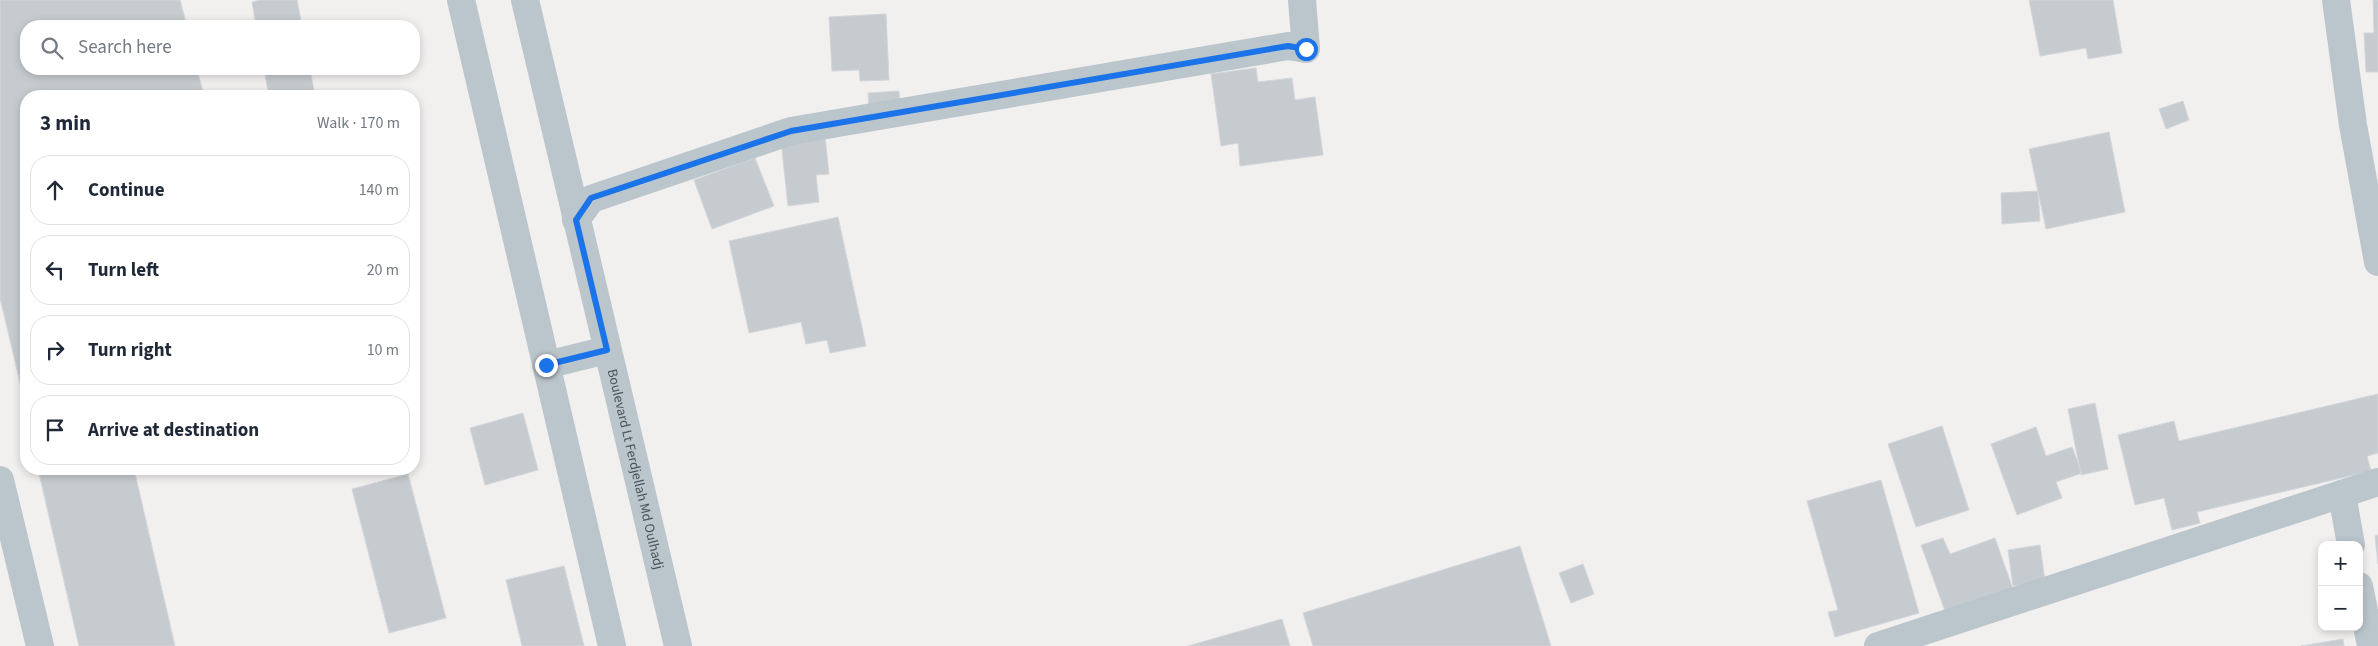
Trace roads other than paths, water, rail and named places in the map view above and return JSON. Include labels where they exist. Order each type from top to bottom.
[{"type":"street","points":[[461,0],[612,646]]},
{"type":"street","name":"Boulevard Lt Ferdjellah Md Oulhadj","points":[[525,0],[678,646]]},
{"type":"street","points":[[576,220],[591,198],[791,131],[1288,46],[1306,49],[1302,0]]},
{"type":"street","points":[[2336,0],[2353,125],[2378,262]]},
{"type":"street","points":[[546,365],[607,350]]},
{"type":"street","points":[[0,480],[40,646]]},
{"type":"street","points":[[1878,646],[2378,482]]},
{"type":"street","points":[[2342,494],[2350,541]]},
{"type":"street","points":[[2363,606],[2371,646]]}]
